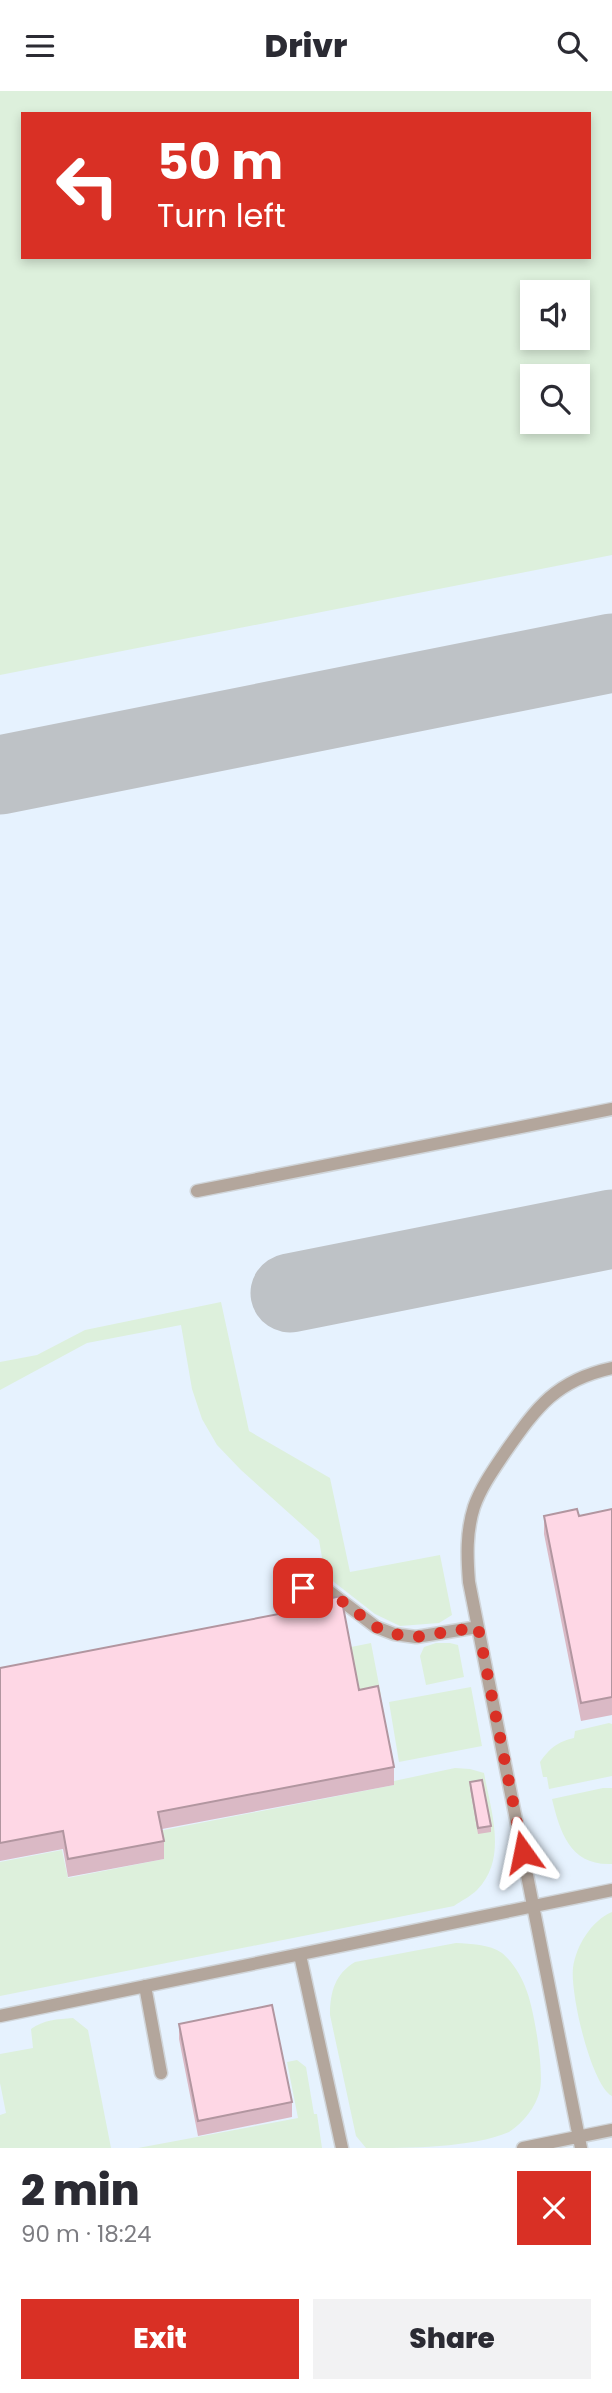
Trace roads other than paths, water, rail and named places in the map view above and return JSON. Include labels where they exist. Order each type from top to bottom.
[{"type":"lane","points":[[197,1191],[612,1109]]},
{"type":"lane","points":[[579,2142],[478,1627],[467,1554],[474,1507],[480,1494],[492,1471],[534,1411],[569,1382],[612,1368]]},
{"type":"lane","points":[[303,1588],[330,1592],[376,1627],[394,1634],[416,1637],[478,1627]]},
{"type":"lane","points":[[0,2016],[612,1890]]},
{"type":"lane","points":[[300,1955],[342,2148]]},
{"type":"lane","points":[[145,1986],[161,2073]]},
{"type":"lane","points":[[523,2148],[579,2142],[612,2130]]}]
